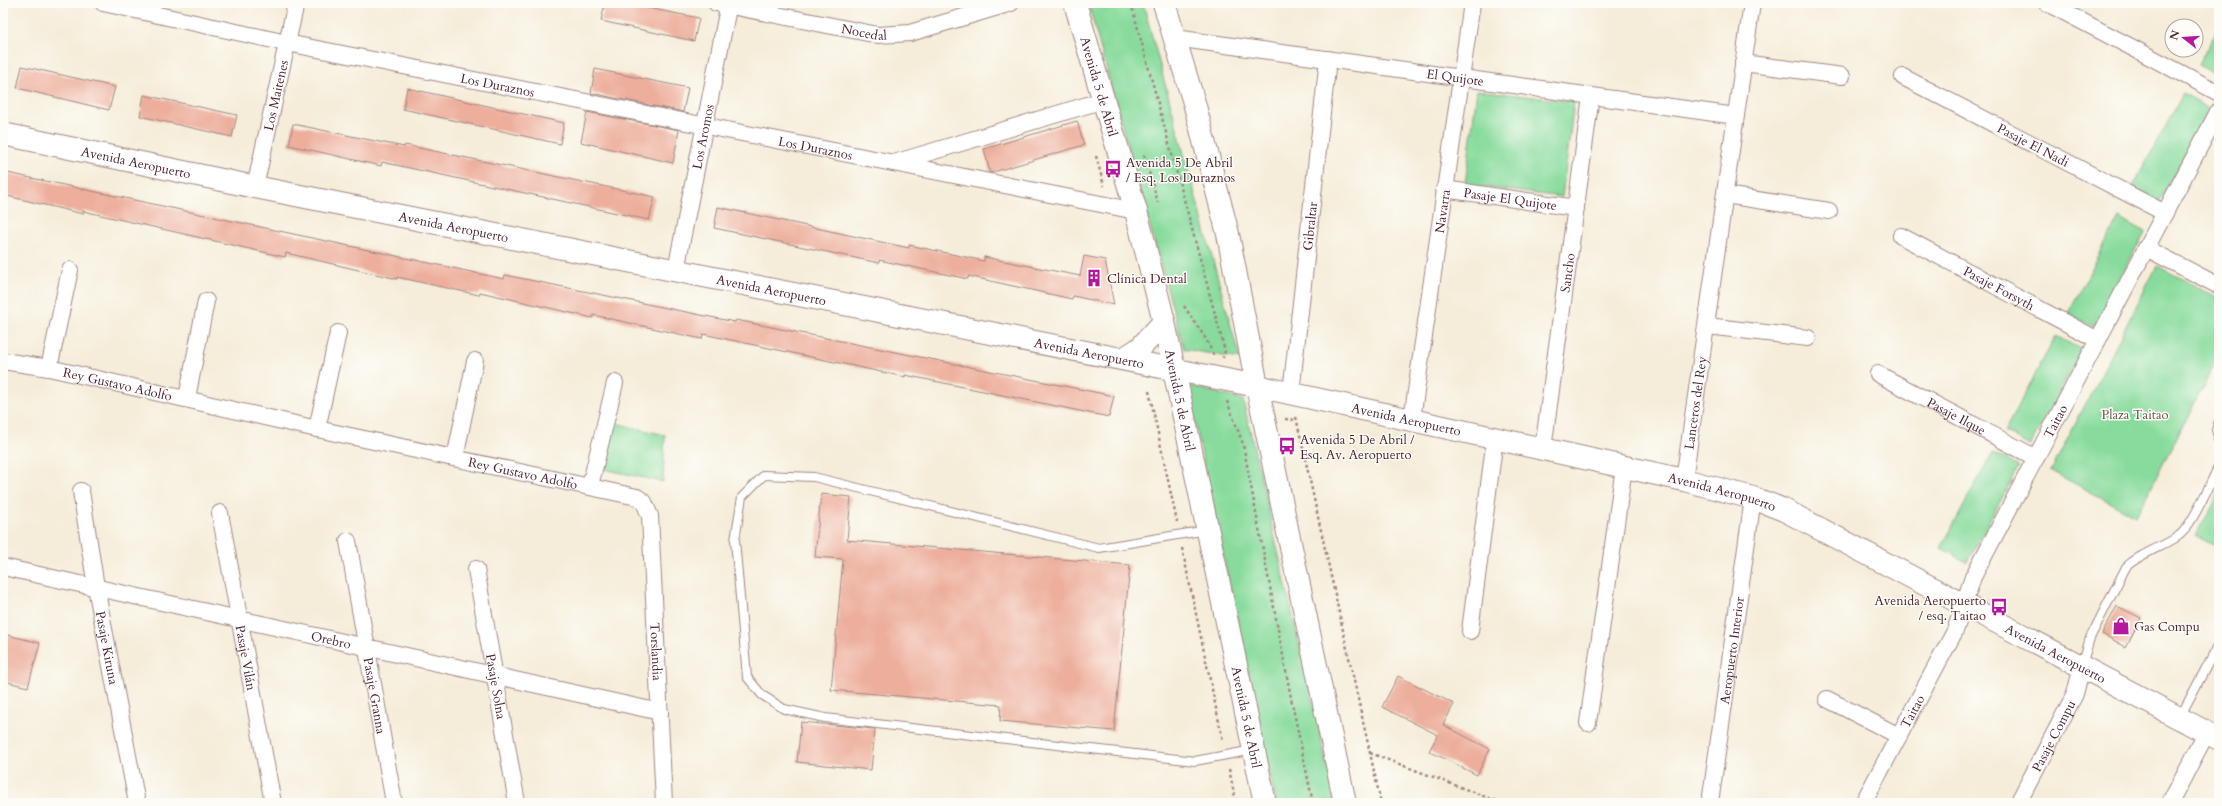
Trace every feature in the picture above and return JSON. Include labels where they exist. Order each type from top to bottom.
[{"type":"street","name":"Los Duraznos","points":[[103,3],[287,44],[1136,211]]},
{"type":"street","name":"Los Maitenes","points":[[255,187],[296,3]]},
{"type":"street","name":"Nocedal","points":[[724,4],[864,32],[893,36],[910,34],[1011,3]]},
{"type":"street","name":"Avenida 5 de Abril","points":[[1075,3],[1136,211],[1164,322],[1265,803]]},
{"type":"street","points":[[1164,3],[1195,106],[1228,234],[1257,386],[1346,803]]},
{"type":"street","name":"Navarra","points":[[1412,419],[1472,3]]},
{"type":"street","name":"Lanceros del Rey","points":[[1684,480],[1752,3]]},
{"type":"street","points":[[2047,3],[2219,93]]},
{"type":"street","name":"Los Aromos","points":[[676,270],[704,126],[724,4]]},
{"type":"street","name":"El Quijote","points":[[1175,38],[1736,116]]},
{"type":"street","name":"Gibraltar","points":[[1291,393],[1328,59]]},
{"type":"street","points":[[1744,63],[1842,76]]},
{"type":"street","name":"Pasaje El Nadi","points":[[1903,77],[2165,213]]},
{"type":"street","name":"Sancho","points":[[1543,449],[1591,96]]},
{"type":"street","name":"Los Duraznos","points":[[893,163],[1104,100]]},
{"type":"street","name":"Taitao","points":[[1863,803],[1955,631],[1973,577],[2219,110]]},
{"type":"street","name":"Avenida Aeropuerto","points":[[3,134],[255,187],[1291,393],[1624,466],[1754,498],[1784,510],[2213,735]]},
{"type":"street","name":"Pasaje El Quijote","points":[[1444,189],[1576,208]]},
{"type":"street","points":[[1725,195],[1829,211]]},
{"type":"street","name":"Pasaje Forsyth","points":[[1901,236],[2098,340]]},
{"type":"street","points":[[2146,248],[2219,286]]},
{"type":"street","name":"Rey Gustavo Adolfo","points":[[49,368],[70,270]]},
{"type":"street","name":"Rey Gustavo Adolfo","points":[[187,398],[206,301]]},
{"type":"street","points":[[1123,359],[1140,348],[1164,322]]},
{"type":"street","points":[[1707,326],[1808,338]]},
{"type":"street","points":[[317,429],[338,333]]},
{"type":"street","name":"Rey Gustavo Adolfo","points":[[3,361],[49,368],[187,398],[317,429],[590,486],[633,496],[644,502]]},
{"type":"street","name":"Rey Gustavo Adolfo","points":[[455,458],[475,361]]},
{"type":"street","name":"Pasaje Ilque","points":[[1878,374],[2036,458]]},
{"type":"street","name":"Rey Gustavo Adolfo","points":[[590,486],[614,383]]},
{"type":"street","points":[[1470,631],[1495,438]]},
{"type":"street","points":[[1588,723],[1624,466]]},
{"type":"street","name":"Pasaje Kiruna","points":[[81,491],[96,587],[137,803]]},
{"type":"street","name":"Aeropuerto Interior","points":[[1710,803],[1754,498]]},
{"type":"street","name":"Torslandia","points":[[644,502],[650,516],[664,803]]},
{"type":"street","name":"Pasaje Vilán","points":[[220,513],[273,803]]},
{"type":"street","name":"Pasaje Granna","points":[[348,542],[394,803]]},
{"type":"street","name":"Orebro","points":[[3,567],[494,674],[660,712]]},
{"type":"street","name":"Pasaje Solna","points":[[476,569],[517,803]]},
{"type":"street","name":"Pasaje Compu","points":[[2018,803],[2075,694],[2082,666]]},
{"type":"street","name":"Taitao","points":[[1827,699],[1899,736]]},
{"type":"street","points":[[2170,803],[2213,735]]},
{"type":"lane","points":[[2219,421],[2216,430],[2219,440]]},
{"type":"lane","points":[[2082,666],[2090,638],[2126,567],[2133,560],[2168,542],[2183,532],[2219,466]]},
{"type":"lane","points":[[1207,530],[1099,548],[814,477],[764,475],[742,497],[736,540],[747,677],[762,695],[784,709],[825,718],[1195,761],[1254,750]]},
{"type":"lane","points":[[2180,718],[2219,643]]},
{"type":"path","points":[[1131,3],[1225,351],[1218,378]]},
{"type":"path","points":[[1094,152],[1110,206]]},
{"type":"path","points":[[1149,391],[1236,803]]},
{"type":"path","points":[[1296,420],[1381,803]]},
{"type":"path","points":[[1370,753],[1502,803]]},
{"type":"green space","points":[[1088,3],[1143,3],[1240,359],[1184,349]]},
{"type":"green space","points":[[2219,26],[2219,76],[2198,65],[2202,58],[2204,58],[2204,54]]},
{"type":"green space","points":[[1477,90],[1574,102],[1562,197],[1465,185]]},
{"type":"green space","points":[[2183,94],[2209,109],[2158,204],[2131,190]]},
{"type":"green space","points":[[2119,218],[2145,232],[2094,327],[2068,313]]},
{"type":"green space","name":"Plaza Taitao","points":[[2157,266],[2219,298],[2219,356],[2136,516],[2051,471]]},
{"type":"green space","points":[[2056,336],[2082,350],[2030,446],[2004,432]]},
{"type":"green space","points":[[1187,385],[1243,400],[1336,803],[1276,803]]},
{"type":"green space","points":[[615,423],[665,435],[663,482],[604,469]]},
{"type":"green space","points":[[1993,452],[2019,467],[1967,562],[1941,548]]},
{"type":"green space","points":[[2219,493],[2219,548],[2196,536]]},
{"type":"building","points":[[605,3],[622,3],[699,18],[694,41],[601,21]]},
{"type":"building","points":[[22,66],[115,87],[109,110],[17,88]]},
{"type":"building","points":[[595,69],[688,88],[683,112],[591,93]]},
{"type":"building","points":[[407,88],[564,123],[560,144],[403,109]]},
{"type":"building","points":[[144,95],[237,115],[232,137],[140,116]]},
{"type":"building","points":[[587,112],[679,130],[673,163],[581,142]]},
{"type":"building","points":[[1077,121],[1084,145],[990,173],[984,149]]},
{"type":"building","points":[[293,124],[404,147],[405,145],[655,197],[649,220],[382,162],[381,166],[289,145]]},
{"type":"building","points":[[3,172],[504,279],[505,275],[735,322],[736,320],[1114,396],[1109,417],[905,375],[905,377],[703,334],[702,339],[593,315],[593,318],[480,292],[479,295],[397,277],[397,279],[286,253],[285,257],[83,211],[83,214],[3,195]]},
{"type":"building","points":[[718,207],[909,248],[909,245],[984,261],[984,257],[1080,276],[1084,256],[1105,260],[1114,305],[1073,296],[1072,299],[968,276],[968,279],[879,260],[879,263],[714,228]]},
{"type":"building","points":[[821,494],[851,497],[847,540],[1130,565],[1114,731],[1000,721],[1001,705],[831,690],[843,559],[815,557]]},
{"type":"building","name":"Gas Compu","points":[[2117,606],[2141,618],[2126,647],[2102,634]]},
{"type":"building","points":[[3,634],[40,643],[28,687],[3,681]]},
{"type":"building","points":[[1398,676],[1454,704],[1443,725],[1490,749],[1477,775],[1429,751],[1438,735],[1382,707]]},
{"type":"building","points":[[801,722],[875,729],[871,770],[797,762]]},
{"type":"place","name":"Avenida 5 De Abril / Esq. Los Duraznos","points":[[1113,169]]},
{"type":"place","name":"Clínica Dental","points":[[1094,278]]},
{"type":"place","name":"Avenida 5 De Abril / Esq. Av. Aeropuerto","points":[[1287,446]]},
{"type":"place","name":"Avenida Aeropuerto / esq. Taitao","points":[[1999,607]]},
{"type":"place","name":"Gas Compu","points":[[2121,626]]}]
